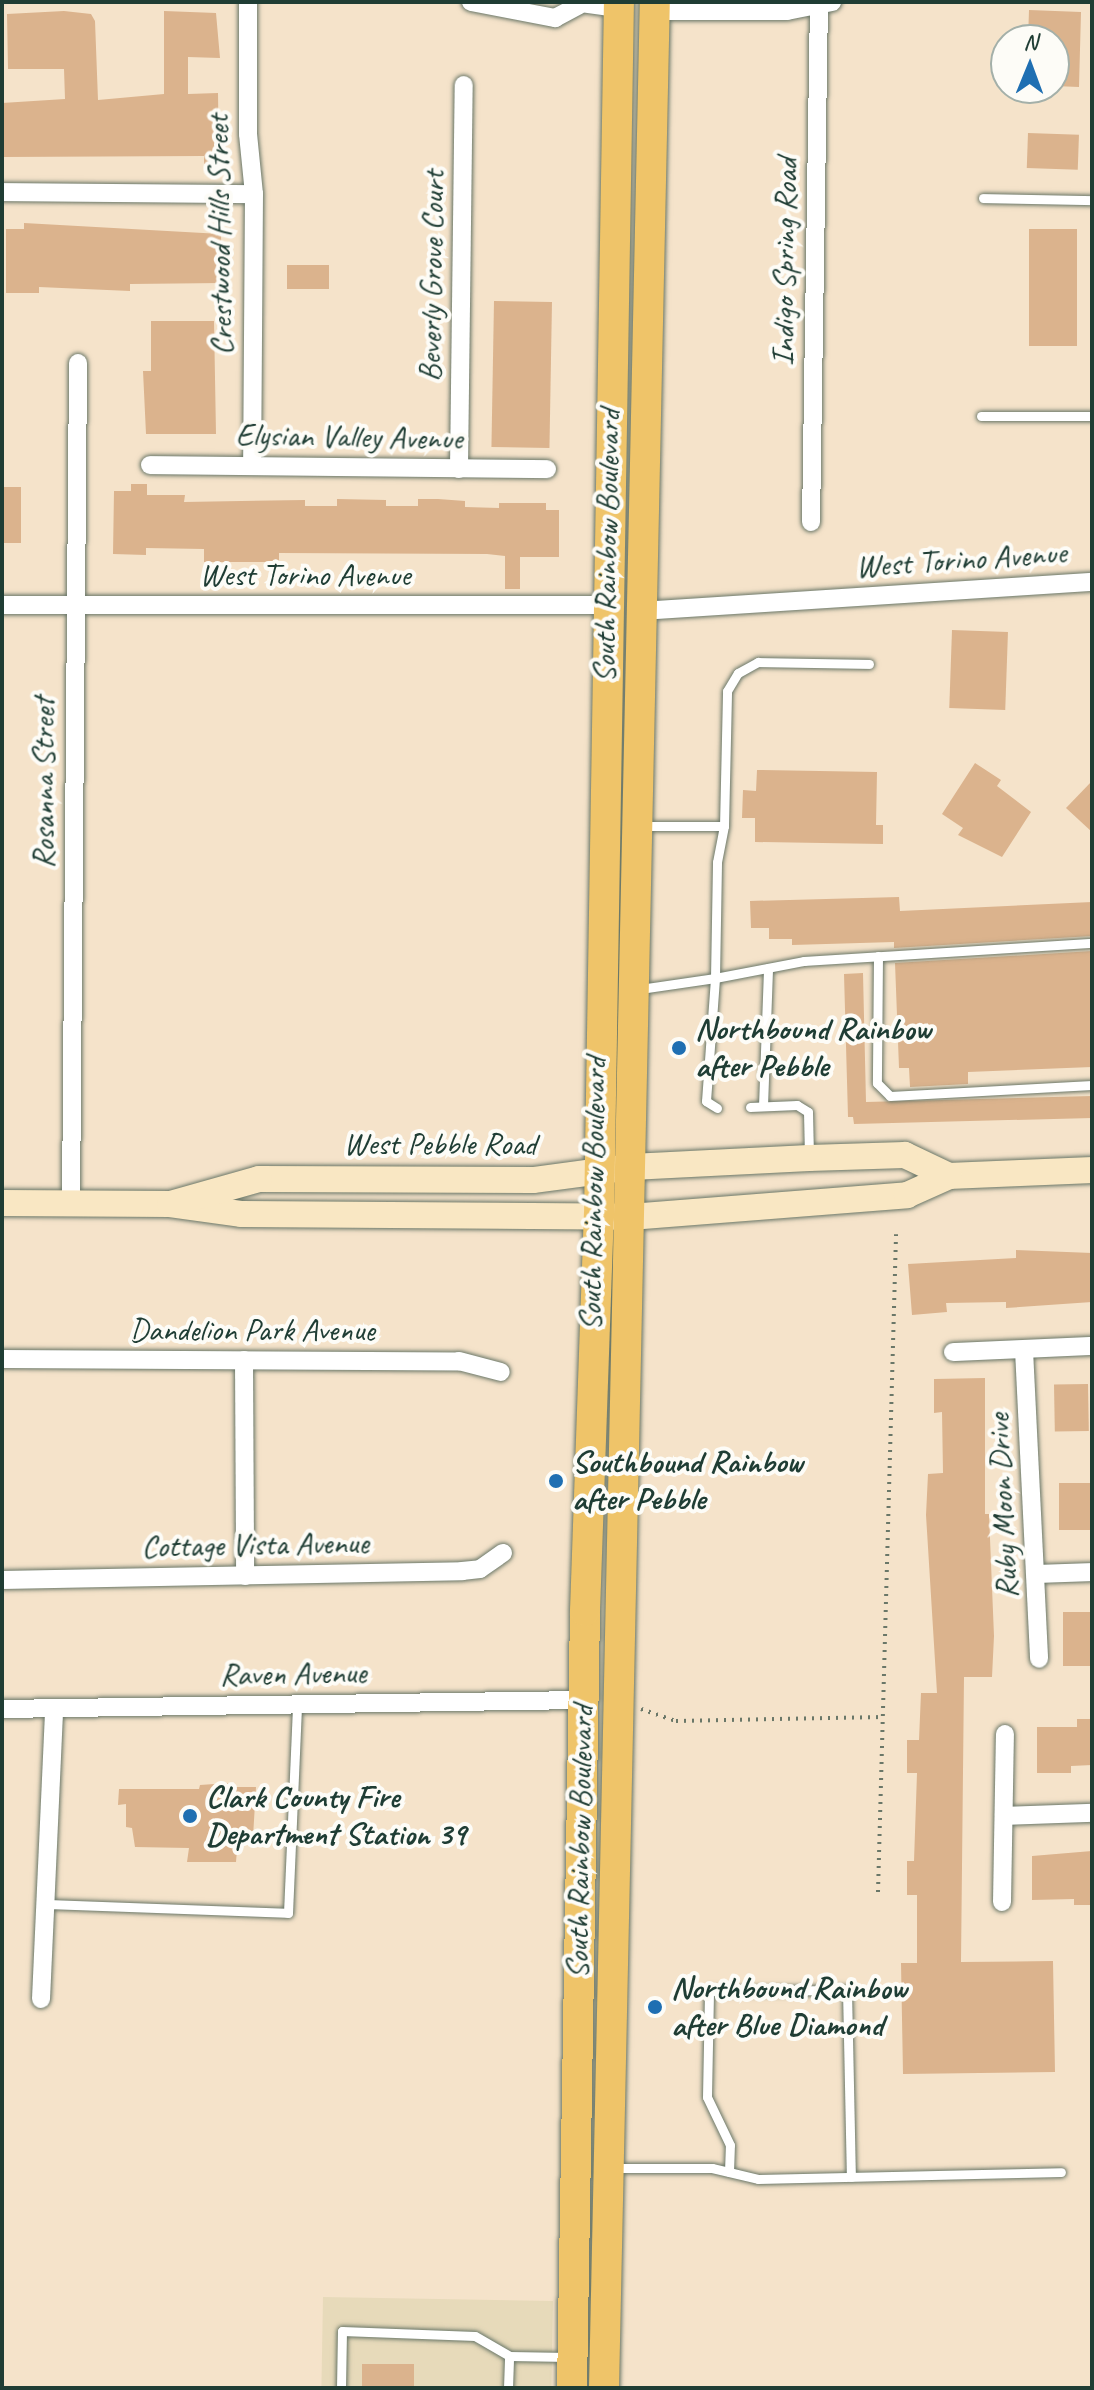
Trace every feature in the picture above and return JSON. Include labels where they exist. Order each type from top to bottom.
[{"type":"main road","points":[[618,5],[635,34],[635,124],[651,187]]},
{"type":"main road","name":"South Rainbow Boulevard","points":[[572,2388],[585,1611],[599,1217],[618,5]]},
{"type":"main road","name":"South Rainbow Boulevard","points":[[604,2388],[653,5]]},
{"type":"main road","points":[[611,484],[626,511],[628,572],[642,611]]},
{"type":"main road","points":[[609,605],[626,666],[626,758],[637,815]]},
{"type":"main road","points":[[585,1611],[604,1631],[606,1692],[619,1703]]},
{"type":"main road","points":[[584,1700],[592,1702],[600,1716],[601,1775],[616,1790]]},
{"type":"street","name":"Crestwood Hills Street","points":[[248,2],[248,134],[254,194],[252,466]]},
{"type":"street","points":[[476,3],[555,18],[577,3],[618,5]]},
{"type":"street","points":[[653,5],[823,4]]},
{"type":"street","name":"Indigo Spring Road","points":[[811,522],[823,4]]},
{"type":"street","name":"Beverly Grove Court","points":[[459,469],[464,85]]},
{"type":"street","points":[[2,192],[254,194]]},
{"type":"street","name":"Rosanna Street","points":[[71,1202],[78,363]]},
{"type":"street","name":"Elysian Valley Avenue","points":[[150,465],[547,469]]},
{"type":"street","name":"West Torino Avenue","points":[[642,611],[1092,582]]},
{"type":"street","name":"West Torino Avenue","points":[[2,605],[609,605]]},
{"type":"street","name":"West Pebble Road","points":[[170,1204],[259,1179],[533,1180],[631,1167],[809,1158],[905,1155],[949,1176]]},
{"type":"street","name":"West Pebble Road","points":[[2,1203],[170,1204],[242,1214],[630,1217],[907,1195],[949,1176],[1092,1170]]},
{"type":"street","points":[[953,1352],[1092,1346]]},
{"type":"street","name":"Ruby Moon Drive","points":[[1024,1350],[1038,1574],[1039,1659]]},
{"type":"street","name":"Dandelion Park Avenue","points":[[2,1359],[459,1361],[501,1372]]},
{"type":"street","points":[[244,1360],[245,1576]]},
{"type":"street","name":"Cottage Vista Avenue","points":[[2,1580],[462,1571],[480,1569],[503,1553]]},
{"type":"street","points":[[1038,1574],[1092,1572]]},
{"type":"street","name":"Raven Avenue","points":[[2,1709],[584,1700]]},
{"type":"street","points":[[41,1999],[54,1709]]},
{"type":"street","points":[[1002,1902],[1005,1734]]},
{"type":"street","points":[[1004,1816],[1092,1813]]},
{"type":"lane","points":[[983,198],[1092,200]]},
{"type":"lane","points":[[981,416],[1092,416]]},
{"type":"lane","points":[[717,1108],[706,1101],[714,1038],[717,862],[724,826],[727,691],[738,673],[758,662],[869,664]]},
{"type":"lane","points":[[637,815],[724,826]]},
{"type":"lane","points":[[633,990],[768,968],[878,956],[1092,943]]},
{"type":"lane","points":[[878,956],[877,1083],[890,1096],[1092,1085]]},
{"type":"lane","points":[[763,1106],[768,968]]},
{"type":"lane","points":[[753,1038],[765,1038]]},
{"type":"lane","points":[[751,1070],[764,1069]]},
{"type":"lane","points":[[750,1107],[797,1105],[808,1112],[809,1158]]},
{"type":"lane","points":[[45,1904],[288,1913],[297,1705]]},
{"type":"lane","points":[[729,2172],[730,2145],[707,2097],[709,1991],[847,1990],[851,2177]]},
{"type":"lane","points":[[608,2168],[729,2172],[758,2179],[1061,2172]]},
{"type":"lane","points":[[341,2388],[342,2331],[475,2336],[509,2356],[573,2357]]},
{"type":"lane","points":[[508,2388],[509,2356]]},
{"type":"path","points":[[878,1892],[896,1234]]},
{"type":"path","points":[[619,1703],[676,1721],[884,1717]]},
{"type":"shaded area","points":[[323,2297],[553,2301],[551,2388],[321,2388]]},
{"type":"building","points":[[1029,10],[1081,12],[1079,87],[1070,87],[1070,24],[1029,24]]},
{"type":"building","points":[[64,11],[91,14],[95,21],[98,100],[164,94],[164,11],[216,13],[220,58],[188,57],[188,94],[218,93],[219,164],[204,164],[204,156],[2,157],[2,103],[65,99],[64,69],[8,69],[7,14]]},
{"type":"building","points":[[1028,133],[1079,135],[1078,170],[1027,168]]},
{"type":"building","points":[[24,223],[221,234],[222,283],[130,284],[130,291],[39,287],[39,293],[6,293],[6,229],[24,229]]},
{"type":"building","points":[[1029,229],[1077,229],[1077,346],[1029,346]]},
{"type":"building","points":[[287,265],[329,265],[329,289],[287,289]]},
{"type":"building","points":[[494,301],[552,302],[549,448],[491,447]]},
{"type":"building","points":[[151,321],[214,321],[216,434],[146,434],[143,371],[151,371]]},
{"type":"building","points":[[131,484],[147,484],[147,495],[185,495],[184,502],[305,500],[305,506],[337,506],[337,499],[386,500],[386,506],[418,506],[418,499],[438,499],[465,501],[465,507],[499,508],[499,503],[546,503],[546,510],[559,510],[559,557],[520,557],[520,589],[505,589],[505,556],[487,554],[279,553],[279,562],[204,562],[204,549],[146,548],[146,555],[113,554],[114,491],[131,491]]},
{"type":"building","points":[[2,487],[21,487],[21,543],[2,543]]},
{"type":"building","points":[[952,630],[1008,632],[1005,710],[949,708]]},
{"type":"building","points":[[975,763],[1001,780],[997,786],[1031,812],[1002,857],[958,835],[963,828],[942,814]]},
{"type":"building","points":[[757,770],[877,772],[876,825],[883,825],[883,844],[755,842],[755,818],[742,818],[743,790],[756,791]]},
{"type":"building","points":[[1092,781],[1092,832],[1066,808]]},
{"type":"building","points":[[899,897],[900,911],[1092,902],[1092,936],[894,948],[894,942],[792,945],[792,939],[769,939],[769,928],[751,928],[750,901]]},
{"type":"building","points":[[1092,951],[1092,1067],[968,1072],[968,1084],[910,1087],[909,1068],[899,1068],[895,963]]},
{"type":"building","points":[[863,973],[866,1102],[1092,1096],[1092,1118],[854,1124],[853,1117],[848,1117],[844,974]]},
{"type":"building","points":[[1016,1250],[1092,1253],[1092,1302],[1006,1308],[1006,1302],[946,1303],[947,1312],[912,1315],[908,1264],[1016,1258]]},
{"type":"building","points":[[985,1378],[985,1514],[989,1514],[994,1636],[992,1677],[964,1677],[961,1962],[1053,1961],[1055,2072],[903,2074],[901,1963],[917,1963],[917,1895],[907,1895],[907,1861],[914,1861],[917,1773],[907,1773],[907,1740],[919,1740],[921,1693],[937,1693],[926,1515],[928,1474],[943,1473],[942,1412],[934,1413],[934,1379]]},
{"type":"building","points":[[1088,1384],[1089,1431],[1055,1432],[1054,1385]]},
{"type":"building","points":[[1059,1483],[1092,1483],[1092,1530],[1059,1530]]},
{"type":"building","points":[[1063,1612],[1092,1612],[1092,1666],[1063,1666]]},
{"type":"building","points":[[1077,1719],[1092,1719],[1092,1765],[1071,1766],[1071,1773],[1037,1773],[1037,1727],[1077,1727]]},
{"type":"building","name":"Clark County Fire Department Station 39","points":[[229,1783],[228,1787],[256,1787],[253,1837],[238,1837],[236,1862],[187,1862],[189,1848],[135,1847],[132,1828],[126,1827],[126,1804],[118,1805],[119,1789],[199,1789],[200,1785]]},
{"type":"building","points":[[1092,1851],[1092,1905],[1074,1905],[1074,1899],[1032,1900],[1032,1856]]},
{"type":"building","points":[[362,2364],[414,2364],[414,2388],[362,2388]]},
{"type":"place","name":"Northbound Rainbow after Pebble","points":[[679,1048]]},
{"type":"place","name":"Southbound Rainbow after Pebble","points":[[556,1481]]},
{"type":"place","name":"Clark County Fire Department Station 39","points":[[190,1816]]},
{"type":"place","name":"Northbound Rainbow after Blue Diamond","points":[[655,2007]]}]
